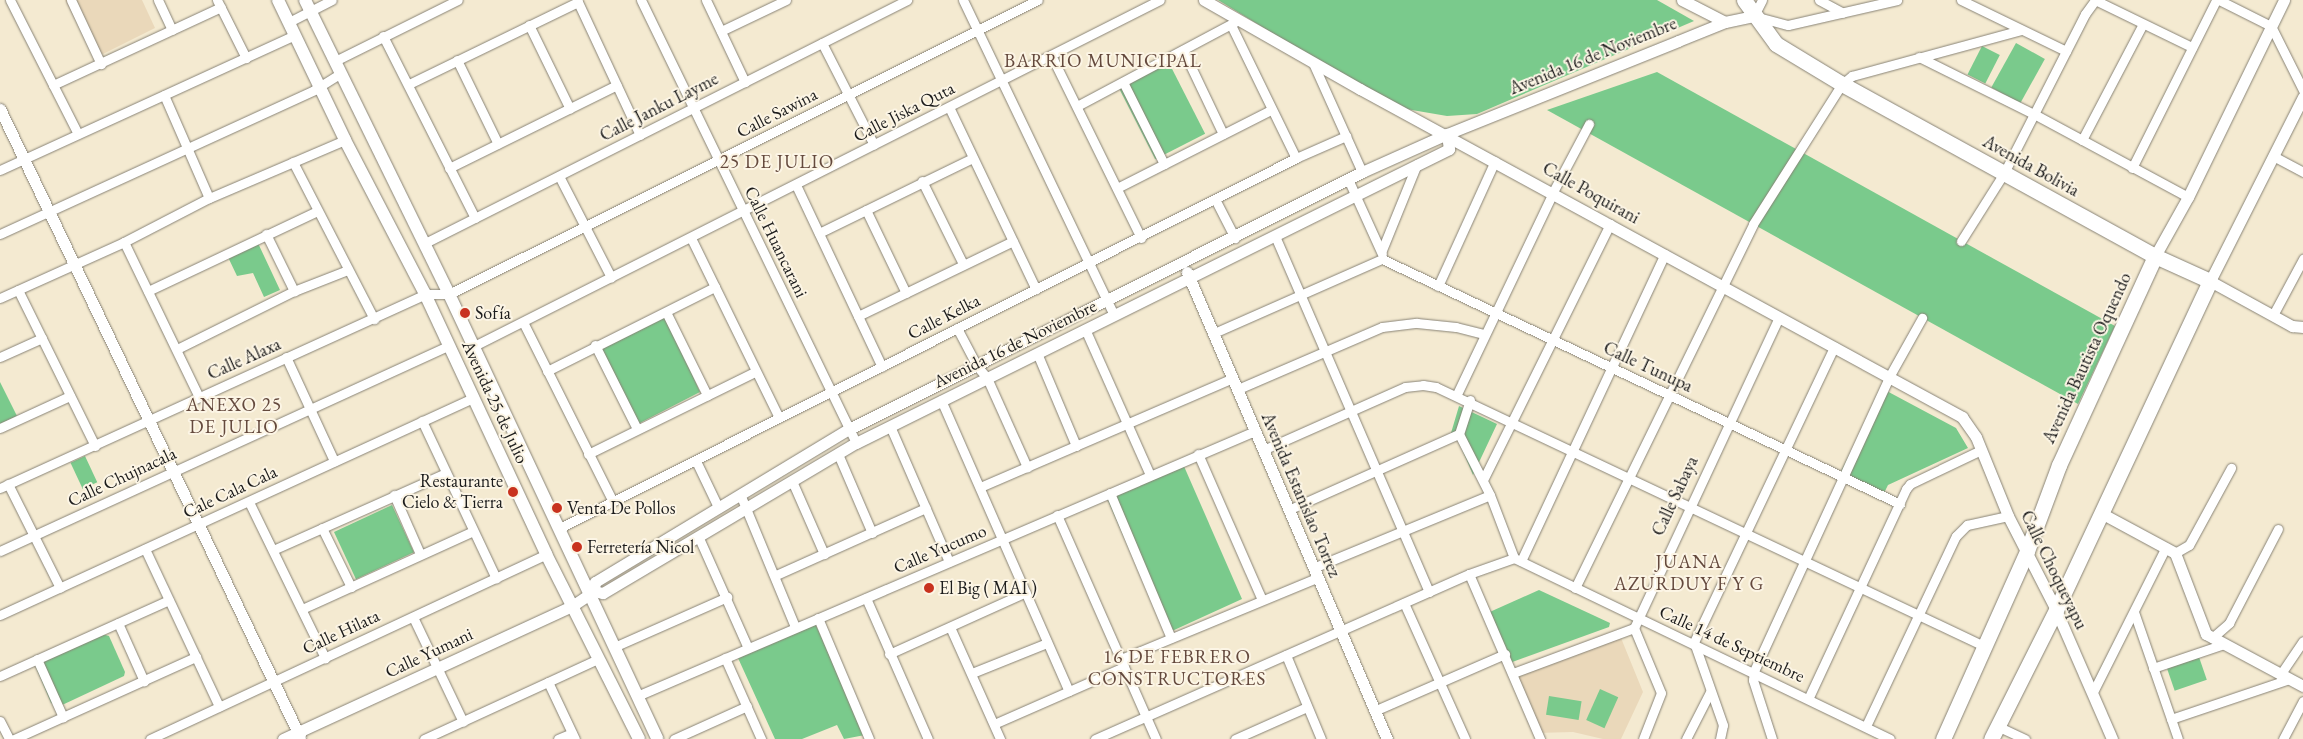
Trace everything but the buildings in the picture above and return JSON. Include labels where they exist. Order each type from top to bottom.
[{"type":"main road","name":"Avenida 25 de Julio","points":[[278,0],[345,140],[425,294],[546,554],[639,739]]},
{"type":"main road","name":"Avenida Bolivia","points":[[1744,0],[1776,44],[1842,84],[2155,256],[2210,281]]},
{"type":"main road","name":"Avenida 25 de Julio","points":[[308,6],[425,243],[558,529],[591,592],[614,648],[658,739]]},
{"type":"main road","name":"Avenida Bautista Oquendo","points":[[1943,739],[2027,551],[2059,465],[2155,256]]},
{"type":"main road","points":[[1994,732],[2056,610],[2210,281]]},
{"type":"street","points":[[10,0],[78,134]]},
{"type":"street","points":[[71,0],[101,64]]},
{"type":"street","points":[[158,0],[172,30]]},
{"type":"street","points":[[288,22],[308,6],[332,0]]},
{"type":"street","points":[[335,61],[458,0]]},
{"type":"street","name":"Calle Huancarani","points":[[641,0],[856,444]]},
{"type":"street","points":[[706,0],[745,82]]},
{"type":"street","points":[[721,31],[768,4],[786,0]]},
{"type":"street","points":[[963,0],[1114,315]]},
{"type":"street","name":"Calle Sawina","points":[[449,294],[719,161],[1038,0]]},
{"type":"street","name":"Calle Jiska Quta","points":[[474,346],[744,212],[1160,0]]},
{"type":"street","name":"Calle Poquirani","points":[[1204,0],[1235,22],[1447,134],[1496,161],[1552,196],[1610,224],[1962,418]]},
{"type":"street","points":[[1682,0],[1725,22]]},
{"type":"street","points":[[1762,0],[1754,16],[1788,25],[1897,0]]},
{"type":"street","points":[[1819,0],[1843,13]]},
{"type":"street","points":[[1961,0],[2066,51]]},
{"type":"street","points":[[1960,241],[2004,173],[2066,51],[2095,0],[2192,47]]},
{"type":"street","points":[[2132,168],[2192,47],[2218,0],[2271,26],[2303,90]]},
{"type":"street","name":"Avenida Bautista Oquendo","points":[[2155,256],[2188,197],[2284,0]]},
{"type":"street","points":[[409,84],[577,1],[640,135]]},
{"type":"street","name":"Calle Janku Layme","points":[[425,243],[902,1]]},
{"type":"street","points":[[53,85],[172,30],[219,4],[246,58]]},
{"type":"street","name":"Avenida 16 de Noviembre","points":[[1447,134],[1449,149],[890,426],[838,454],[699,538],[602,593],[591,592],[595,582],[849,429],[1184,264],[1362,172],[1447,134],[1725,22],[1754,16]]},
{"type":"street","points":[[1077,106],[1235,22],[1272,110],[1296,158]]},
{"type":"street","points":[[2082,140],[2143,24]]},
{"type":"street","points":[[528,25],[570,109]]},
{"type":"street","points":[[1576,588],[1753,224],[1842,84],[1852,76],[2021,30]]},
{"type":"street","points":[[0,170],[295,35]]},
{"type":"street","points":[[384,36],[475,218]]},
{"type":"street","points":[[822,43],[874,145]]},
{"type":"street","points":[[1183,50],[1223,134]]},
{"type":"street","points":[[1051,55],[1141,238]]},
{"type":"street","points":[[1919,57],[2034,114],[2188,197]]},
{"type":"street","points":[[457,60],[498,144]]},
{"type":"street","points":[[1313,63],[1362,172]]},
{"type":"street","points":[[0,234],[186,148],[341,73]]},
{"type":"street","points":[[1123,82],[1164,164]]},
{"type":"street","points":[[449,168],[617,85]]},
{"type":"street","points":[[164,95],[209,198]]},
{"type":"street","points":[[2210,281],[2302,103]]},
{"type":"street","points":[[949,107],[1036,289]]},
{"type":"street","points":[[0,110],[299,736]]},
{"type":"street","points":[[1116,188],[1272,110]]},
{"type":"street","points":[[1457,394],[1484,334],[1589,124]]},
{"type":"street","name":"Calle Kelka","points":[[558,529],[957,328],[1141,238],[1296,158],[1346,136]]},
{"type":"street","points":[[0,298],[73,263],[124,242],[209,198],[345,140]]},
{"type":"street","points":[[2274,157],[2303,172]]},
{"type":"street","points":[[819,232],[973,158]]},
{"type":"street","points":[[1438,286],[1496,161]]},
{"type":"street","points":[[293,162],[316,211],[374,319]]},
{"type":"street","points":[[1214,333],[1382,254],[1417,164]]},
{"type":"street","points":[[559,176],[611,277]]},
{"type":"street","points":[[1348,179],[1382,254]]},
{"type":"street","points":[[922,181],[963,264]]},
{"type":"street","points":[[796,185],[882,367]]},
{"type":"street","points":[[1215,199],[1235,238]]},
{"type":"street","points":[[866,210],[906,292]]},
{"type":"street","points":[[148,291],[316,211]]},
{"type":"street","points":[[1483,480],[1554,341],[1610,224]]},
{"type":"street","points":[[266,234],[294,291]]},
{"type":"street","points":[[1275,236],[1429,592]]},
{"type":"street","points":[[691,238],[779,418]]},
{"type":"street","points":[[858,316],[1013,241]]},
{"type":"street","points":[[124,242],[199,397]]},
{"type":"street","name":"Calle Tunupa","points":[[1382,254],[1438,286],[1900,504]]},
{"type":"street","points":[[1095,739],[1469,574],[1517,559],[1573,452],[1665,254]]},
{"type":"street","points":[[2273,315],[2303,259]]},
{"type":"street","name":"Avenida Estanislao Torrez","points":[[1184,264],[1387,739]]},
{"type":"street","points":[[177,349],[294,291],[348,270]]},
{"type":"street","name":"Avenida Bolivia","points":[[2210,281],[2292,326],[2303,327]]},
{"type":"street","points":[[547,371],[715,287]]},
{"type":"street","points":[[18,290],[95,446]]},
{"type":"street","name":"Calle Alaxa","points":[[4,486],[374,319],[425,294],[449,294]]},
{"type":"street","points":[[666,312],[707,395]]},
{"type":"street","name":"Calle Sabaya","points":[[1634,628],[1688,506],[1779,317]]},
{"type":"street","points":[[1772,739],[1753,680],[1754,671],[1890,378],[1922,318]]},
{"type":"street","points":[[523,322],[613,502]]},
{"type":"street","points":[[980,487],[1127,422],[1324,351],[1382,327],[1400,324],[1437,324],[1484,334]]},
{"type":"street","points":[[957,328],[976,366],[987,378],[1027,467]]},
{"type":"street","points":[[1085,329],[1150,476]]},
{"type":"street","points":[[0,357],[42,338]]},
{"type":"street","name":"Calle Chujnacala","points":[[0,551],[449,345]]},
{"type":"street","points":[[596,345],[637,429]]},
{"type":"street","points":[[1720,739],[1723,725],[1694,642],[1834,347]]},
{"type":"street","points":[[1037,353],[1076,446]]},
{"type":"street","points":[[286,358],[334,461]]},
{"type":"street","points":[[588,454],[755,372]]},
{"type":"street","points":[[1263,450],[1349,410],[1405,387],[1423,385],[1457,394],[1573,452],[1984,646]]},
{"type":"street","points":[[0,428],[70,396]]},
{"type":"street","name":"Cale Cala Cala","points":[[0,616],[473,398]]},
{"type":"street","points":[[941,400],[1068,691]]},
{"type":"street","points":[[1470,400],[1459,434],[1490,495],[1517,559]]},
{"type":"street","name":"Calle Choqueyapu","points":[[1962,418],[1981,450],[2008,516],[2056,610],[2112,739]]},
{"type":"street","points":[[422,421],[496,578]]},
{"type":"street","points":[[890,426],[949,562]]},
{"type":"street","name":"Calle Yucumo","points":[[637,696],[1255,431]]},
{"type":"street","points":[[1288,510],[1459,434]]},
{"type":"street","points":[[1809,698],[1910,484],[1981,450]]},
{"type":"street","points":[[838,454],[872,533]]},
{"type":"street","points":[[1198,454],[1262,600]]},
{"type":"street","points":[[696,461],[718,507]]},
{"type":"street","points":[[2093,692],[2134,612],[2171,550],[2189,545],[2231,468]]},
{"type":"street","points":[[273,550],[446,473]]},
{"type":"street","points":[[792,481],[824,554]]},
{"type":"street","points":[[4,486],[34,536],[60,588]]},
{"type":"street","points":[[1110,493],[1171,638]]},
{"type":"street","points":[[740,494],[776,575],[795,627]]},
{"type":"street","points":[[394,495],[420,554]]},
{"type":"street","points":[[994,724],[1068,691],[1171,638],[1262,600],[1403,530],[1490,495]]},
{"type":"street","points":[[249,502],[325,658]]},
{"type":"street","points":[[776,575],[926,508]]},
{"type":"street","points":[[2100,513],[2171,550],[2180,558],[2201,626],[2212,638],[2303,686]]},
{"type":"street","points":[[1057,515],[1156,739]]},
{"type":"street","points":[[1866,726],[1961,529],[1974,523],[2008,516]]},
{"type":"street","points":[[322,528],[351,587]]},
{"type":"street","points":[[2212,638],[2230,623],[2278,529]]},
{"type":"street","points":[[302,609],[473,531]]},
{"type":"street","points":[[699,538],[727,597],[748,648]]},
{"type":"street","points":[[146,549],[219,706]]},
{"type":"street","name":"Calle Hilata","points":[[150,739],[546,554]]},
{"type":"street","name":"Calle 14 de Septiembre","points":[[1517,559],[1637,618],[1694,642],[1890,739]]},
{"type":"street","points":[[1469,574],[1540,739]]},
{"type":"street","name":"Calle Yumani","points":[[283,739],[299,736],[572,606],[591,592]]},
{"type":"street","points":[[889,654],[1026,592]]},
{"type":"street","points":[[614,648],[727,597]]},
{"type":"street","points":[[866,598],[928,739]]},
{"type":"street","points":[[0,676],[169,600]]},
{"type":"street","points":[[1404,603],[1465,739]]},
{"type":"street","points":[[2134,612],[2178,739]]},
{"type":"street","points":[[413,617],[463,722]]},
{"type":"street","points":[[818,618],[869,739]]},
{"type":"street","points":[[118,623],[144,681]]},
{"type":"street","points":[[950,627],[1000,739]]},
{"type":"street","points":[[1513,673],[1634,628],[1662,694],[1643,739]]},
{"type":"street","points":[[2171,719],[2284,677],[2303,641]]},
{"type":"street","points":[[972,674],[1047,642]]},
{"type":"street","points":[[2153,668],[2224,644]]},
{"type":"street","points":[[1374,711],[1505,654]]},
{"type":"street","points":[[1286,655],[1321,739]]},
{"type":"street","points":[[14,739],[196,657]]},
{"type":"street","points":[[725,658],[761,739]]},
{"type":"street","points":[[37,659],[63,717]]},
{"type":"street","points":[[424,739],[598,659]]},
{"type":"street","points":[[548,682],[574,736],[558,739]]},
{"type":"street","points":[[1686,739],[1710,692]]},
{"type":"street","points":[[2283,739],[2303,701]]},
{"type":"street","points":[[674,739],[747,706]]},
{"type":"street","points":[[1235,739],[1307,707]]},
{"type":"street","points":[[0,721],[9,739]]},
{"type":"street","points":[[1994,732],[2025,739]]},
{"type":"shaded area","points":[[65,0],[142,0],[155,28],[95,58]]},
{"type":"shaded area","points":[[1621,638],[1643,692],[1621,739],[1603,739],[1573,732],[1536,733],[1514,676]]},
{"type":"green space","points":[[1218,0],[1657,0],[1694,21],[1477,114],[1447,116],[1406,109],[1326,66]]},
{"type":"green space","points":[[2016,43],[2045,59],[2020,104],[1991,88]]},
{"type":"green space","points":[[1982,46],[2000,55],[1985,84],[1967,75]]},
{"type":"green space","points":[[1167,59],[1205,134],[1155,159],[1117,84]]},
{"type":"green space","points":[[1657,72],[2115,326],[2078,404],[1547,110]]},
{"type":"green space","points":[[257,241],[280,290],[264,297],[253,273],[237,276],[227,255]]},
{"type":"green space","points":[[661,316],[667,318],[700,392],[638,424],[602,349]]},
{"type":"green space","points":[[0,382],[17,416],[0,424]]},
{"type":"green space","points":[[1883,389],[1956,428],[1968,448],[1888,485],[1882,497],[1839,475]]},
{"type":"green space","points":[[1459,406],[1497,424],[1473,475],[1458,440],[1451,433]]},
{"type":"green space","points":[[85,456],[97,482],[83,489],[70,463]]},
{"type":"green space","points":[[1183,464],[1242,599],[1172,631],[1156,611],[1106,496]]},
{"type":"green space","points":[[392,505],[414,552],[356,579],[334,532]]},
{"type":"green space","points":[[1539,590],[1610,623],[1609,627],[1504,665],[1483,615]]},
{"type":"green space","points":[[815,623],[865,735],[844,739],[837,725],[802,739],[775,739],[738,658]]},
{"type":"green space","points":[[102,634],[109,636],[125,672],[124,676],[60,706],[51,703],[35,665]]},
{"type":"green space","points":[[2199,657],[2207,680],[2175,691],[2167,668]]},
{"type":"green space","points":[[1600,689],[1618,697],[1604,728],[1586,720]]},
{"type":"green space","points":[[1549,696],[1582,701],[1579,720],[1546,715]]},
{"type":"place","name":"Sofía","points":[[465,313]]},
{"type":"place","name":"Restaurante Cielo & Tierra","points":[[513,492]]},
{"type":"place","name":"Venta De Pollos","points":[[557,508]]},
{"type":"place","name":"Ferretería Nicol","points":[[577,547]]},
{"type":"place","name":"El Big ( MAI )","points":[[929,588]]},
{"type":"district","name":"BARRIO MUNICIPAL","points":[[1103,61]]},
{"type":"district","name":"25 DE JULIO","points":[[777,162]]},
{"type":"district","name":"ANEXO 25 DE JULIO","points":[[234,416]]},
{"type":"district","name":"JUANA AZURDUY F Y G","points":[[1689,573]]},
{"type":"district","name":"16 DE FEBRERO CONSTRUCTORES","points":[[1177,668]]}]
